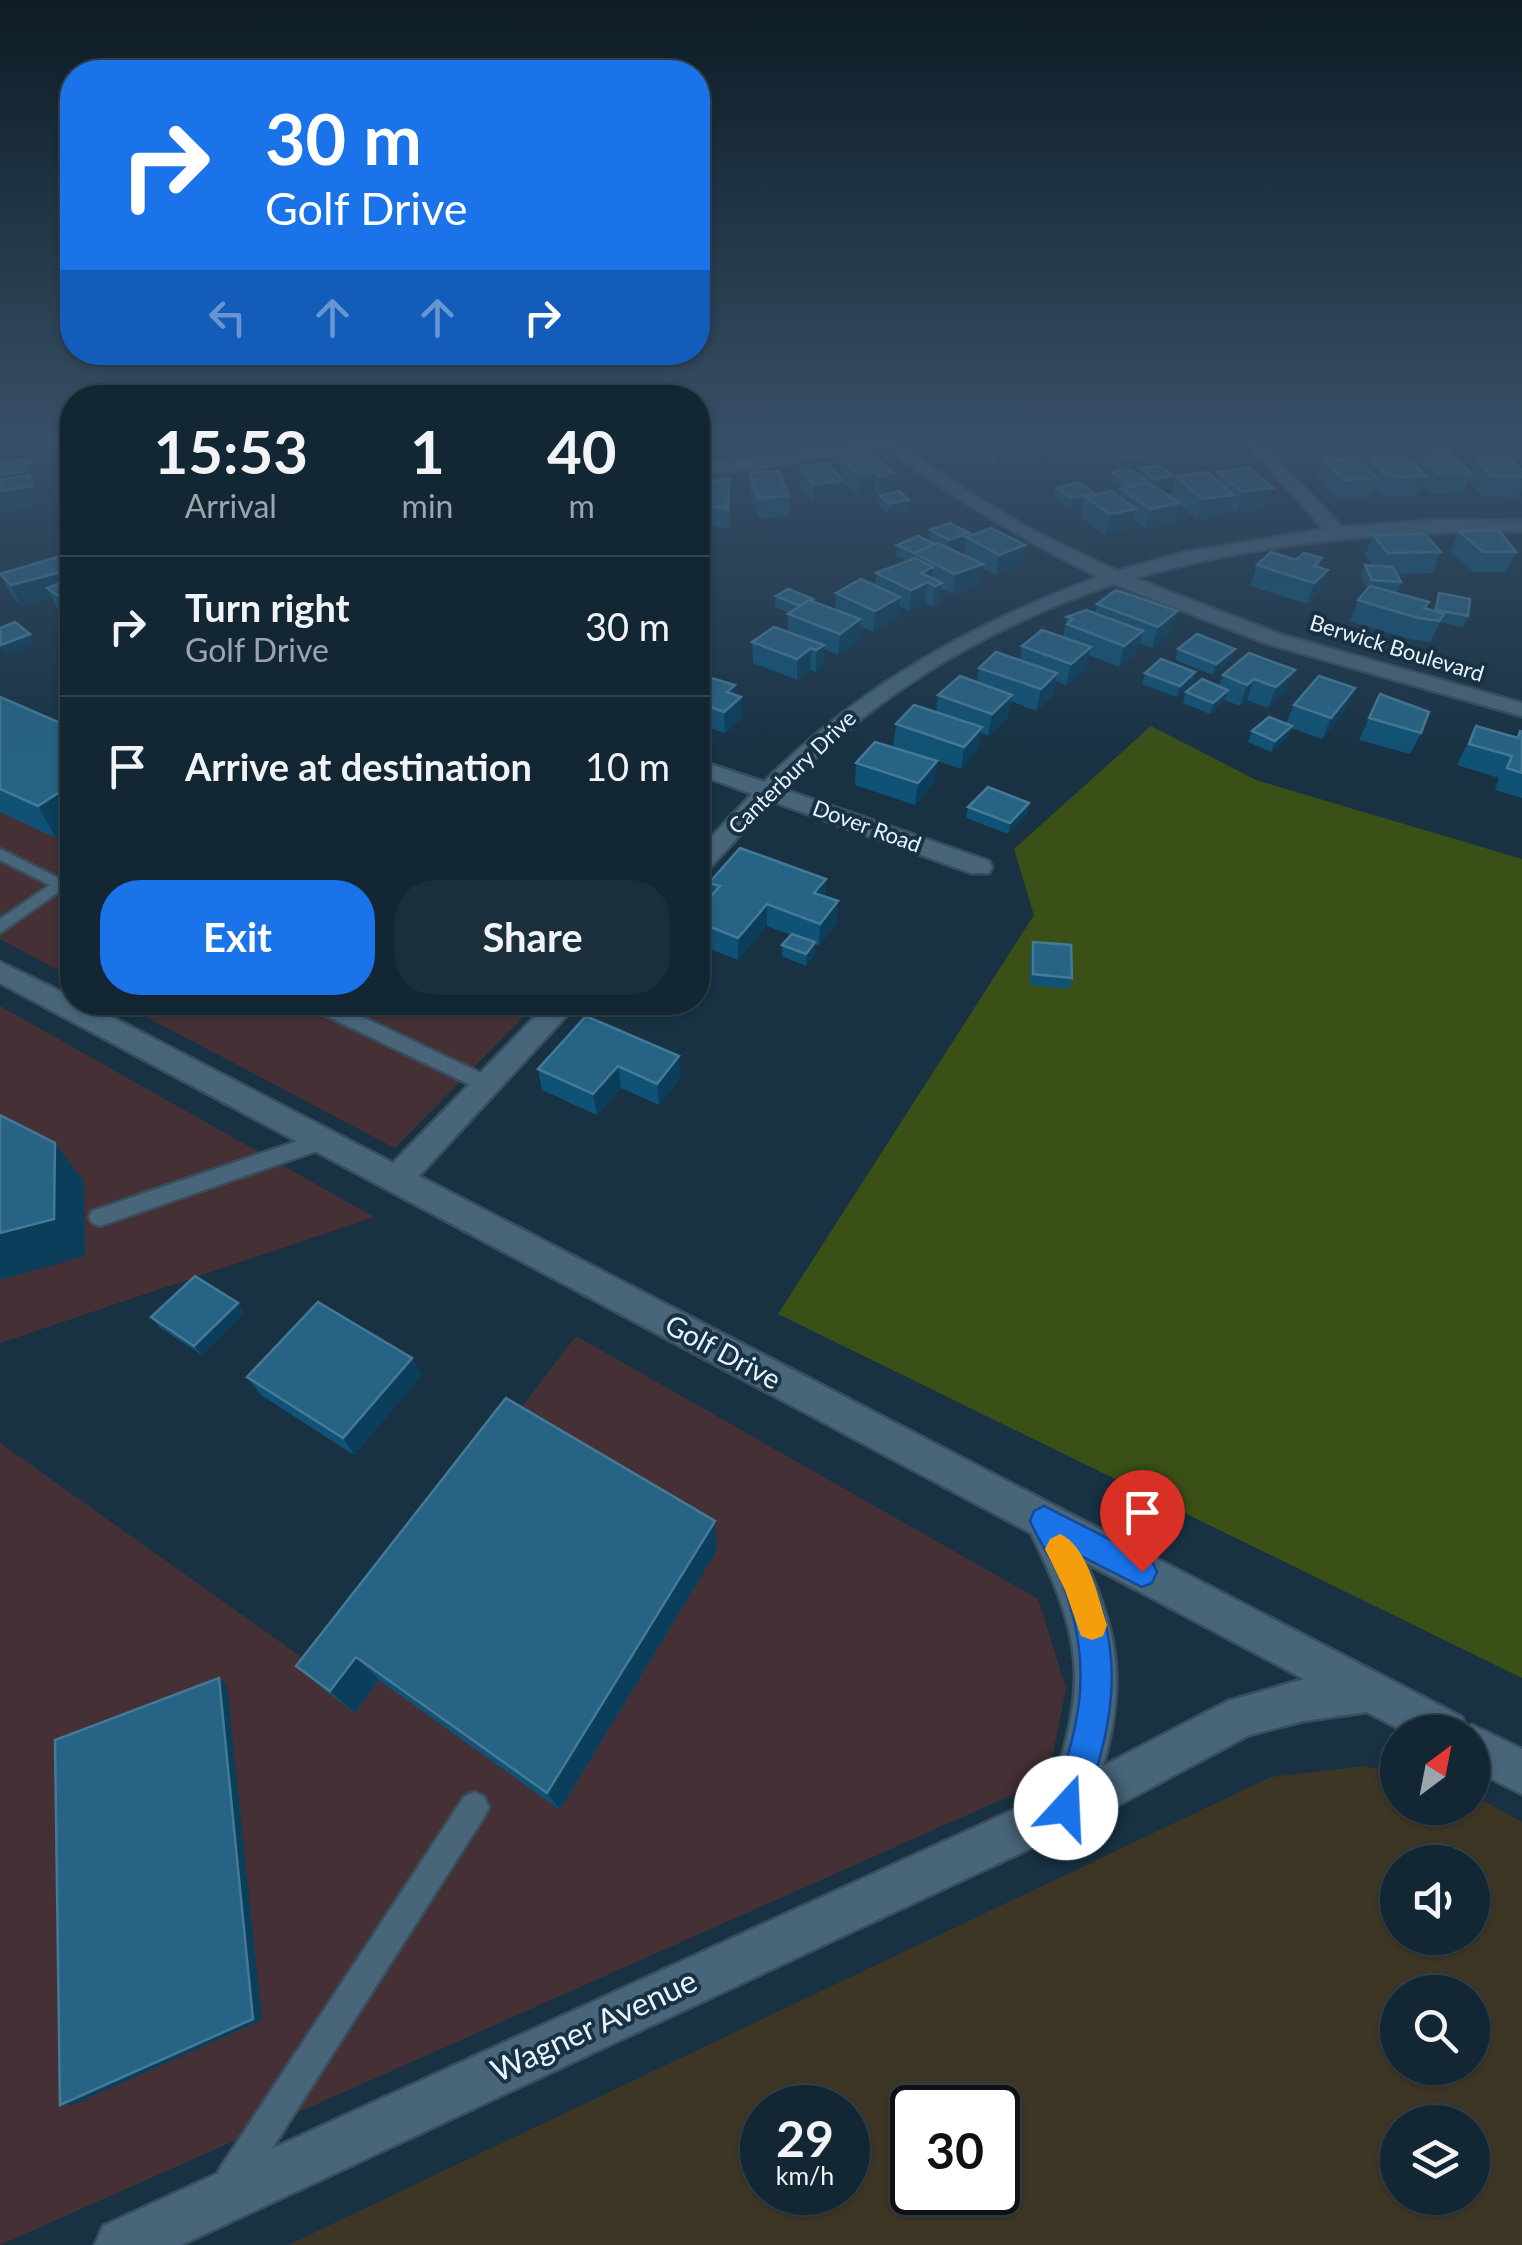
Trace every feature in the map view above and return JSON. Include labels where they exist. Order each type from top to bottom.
[{"type":"street","name":"Berwick Boulevard","points":[[1059,547],[1119,577],[1290,642],[1522,710]]},
{"type":"street","name":"Canterbury Drive","points":[[710,852],[849,716],[940,652],[1046,602],[1119,577],[1246,547]]},
{"type":"street","name":"Dover Road","points":[[710,771],[980,866]]},
{"type":"street","name":"Golf Drive","points":[[0,971],[60,1002]]},
{"type":"street","name":"Golf Drive","points":[[84,1015],[1415,1715]]},
{"type":"street","points":[[396,1180],[554,1015]]},
{"type":"street","points":[[1044,1521],[1079,1584],[1098,1662],[1092,1737],[1066,1808]]},
{"type":"street","name":"Wagner Avenue","points":[[122,2245],[1066,1808],[1243,1716],[1304,1700],[1369,1691]]},
{"type":"street","points":[[1490,1755],[1522,1772]]},
{"type":"lane","points":[[0,854],[60,883]]},
{"type":"lane","points":[[0,927],[60,892]]},
{"type":"lane","points":[[342,1015],[488,1084]]},
{"type":"lane","points":[[100,1217],[322,1140]]},
{"type":"lane","points":[[219,2200],[474,1807]]},
{"type":"shaded area","points":[[0,709],[60,734],[60,971],[0,939]]},
{"type":"shaded area","points":[[0,1006],[374,1217],[0,1343]]},
{"type":"shaded area","points":[[143,1015],[525,1015],[395,1148]]},
{"type":"shaded area","points":[[576,1336],[1038,1599],[1066,1688],[1048,1779],[0,2245],[0,1443],[321,1671]]},
{"type":"shaded area","points":[[1364,1766],[1380,1769],[1380,1825],[1490,1825],[1490,1804],[1522,1822],[1522,2245],[288,2245],[1271,1777]]},
{"type":"green space","points":[[1151,726],[1256,780],[1522,859],[1522,1678],[778,1314],[1034,915],[1014,849]]},
{"type":"building","points":[[901,547],[929,547],[914,553]]},
{"type":"building","points":[[928,547],[945,547],[983,564],[955,574],[914,553]]},
{"type":"building","points":[[984,547],[1020,547],[999,555]]},
{"type":"building","points":[[1383,547],[1436,547],[1441,552],[1388,553]]},
{"type":"building","points":[[1477,547],[1512,547],[1516,552],[1483,552]]},
{"type":"building","points":[[1271,552],[1296,560],[1304,553],[1322,558],[1314,566],[1328,570],[1314,583],[1257,565]]},
{"type":"building","points":[[60,556],[60,572],[11,585],[0,574]]},
{"type":"building","points":[[915,558],[933,567],[921,573],[942,583],[935,586],[928,582],[911,590],[876,573]]},
{"type":"building","points":[[1365,565],[1393,567],[1401,582],[1372,580]]},
{"type":"building","points":[[861,579],[900,597],[875,611],[836,593]]},
{"type":"building","points":[[60,583],[60,597],[47,588]]},
{"type":"building","points":[[1370,586],[1429,602],[1424,608],[1444,614],[1439,621],[1418,618],[1358,600]]},
{"type":"building","points":[[788,589],[813,599],[800,606],[776,596]]},
{"type":"building","points":[[1116,590],[1177,611],[1158,627],[1097,604]]},
{"type":"building","points":[[1439,593],[1470,599],[1468,616],[1436,610]]},
{"type":"building","points":[[809,600],[860,619],[840,634],[788,614]]},
{"type":"building","points":[[1086,610],[1143,631],[1124,646],[1067,624],[1073,619],[1067,617]]},
{"type":"building","points":[[15,622],[30,634],[1,645],[0,628]]},
{"type":"building","points":[[774,627],[824,645],[816,650],[811,648],[797,659],[752,642]]},
{"type":"building","points":[[1042,630],[1091,647],[1071,664],[1022,646]]},
{"type":"building","points":[[1197,634],[1235,649],[1216,664],[1178,649]]},
{"type":"building","points":[[996,652],[1057,673],[1041,689],[979,668]]},
{"type":"building","points":[[1249,653],[1295,670],[1276,687],[1254,679],[1247,685],[1223,675]]},
{"type":"building","points":[[1161,659],[1195,672],[1180,686],[1145,673]]},
{"type":"building","points":[[960,676],[1012,695],[992,714],[938,695]]},
{"type":"building","points":[[1319,676],[1355,688],[1331,718],[1294,705]]},
{"type":"building","points":[[710,678],[735,685],[727,692],[741,697],[724,712],[710,707]]},
{"type":"building","points":[[1202,679],[1228,690],[1213,703],[1186,692]]},
{"type":"building","points":[[1380,694],[1429,712],[1421,733],[1369,718]]},
{"type":"building","points":[[0,697],[60,723],[60,792],[38,806],[0,789]]},
{"type":"building","points":[[914,705],[982,727],[964,747],[896,724]]},
{"type":"building","points":[[1269,717],[1292,726],[1275,741],[1252,731]]},
{"type":"building","points":[[1476,726],[1518,738],[1522,732],[1522,773],[1507,768],[1512,756],[1469,744]]},
{"type":"building","points":[[875,742],[937,761],[918,783],[856,763]]},
{"type":"building","points":[[988,787],[1029,803],[1010,823],[968,807]]},
{"type":"building","points":[[740,848],[826,879],[814,893],[838,901],[820,924],[767,904],[738,938],[710,927],[710,897],[720,886],[710,882]]},
{"type":"building","points":[[792,934],[815,942],[806,954],[782,945]]},
{"type":"building","points":[[1033,942],[1071,945],[1072,978],[1033,974]]},
{"type":"building","points":[[586,1016],[679,1056],[657,1084],[618,1066],[593,1094],[538,1069]]},
{"type":"building","points":[[0,1115],[55,1143],[54,1219],[0,1233]]},
{"type":"building","points":[[195,1276],[238,1303],[194,1346],[151,1317]]},
{"type":"building","points":[[318,1302],[412,1358],[343,1438],[247,1377]]},
{"type":"building","points":[[506,1398],[715,1521],[547,1793],[356,1657],[330,1691],[296,1666]]},
{"type":"building","points":[[219,1678],[253,2019],[60,2105],[55,1740]]},
{"type":"slow traffic","points":[[1060,1549],[1079,1584],[1092,1625]]},
{"type":"route","points":[[1066,1808],[1092,1737],[1098,1700],[1098,1662],[1079,1584],[1044,1521],[1142,1572]]}]
